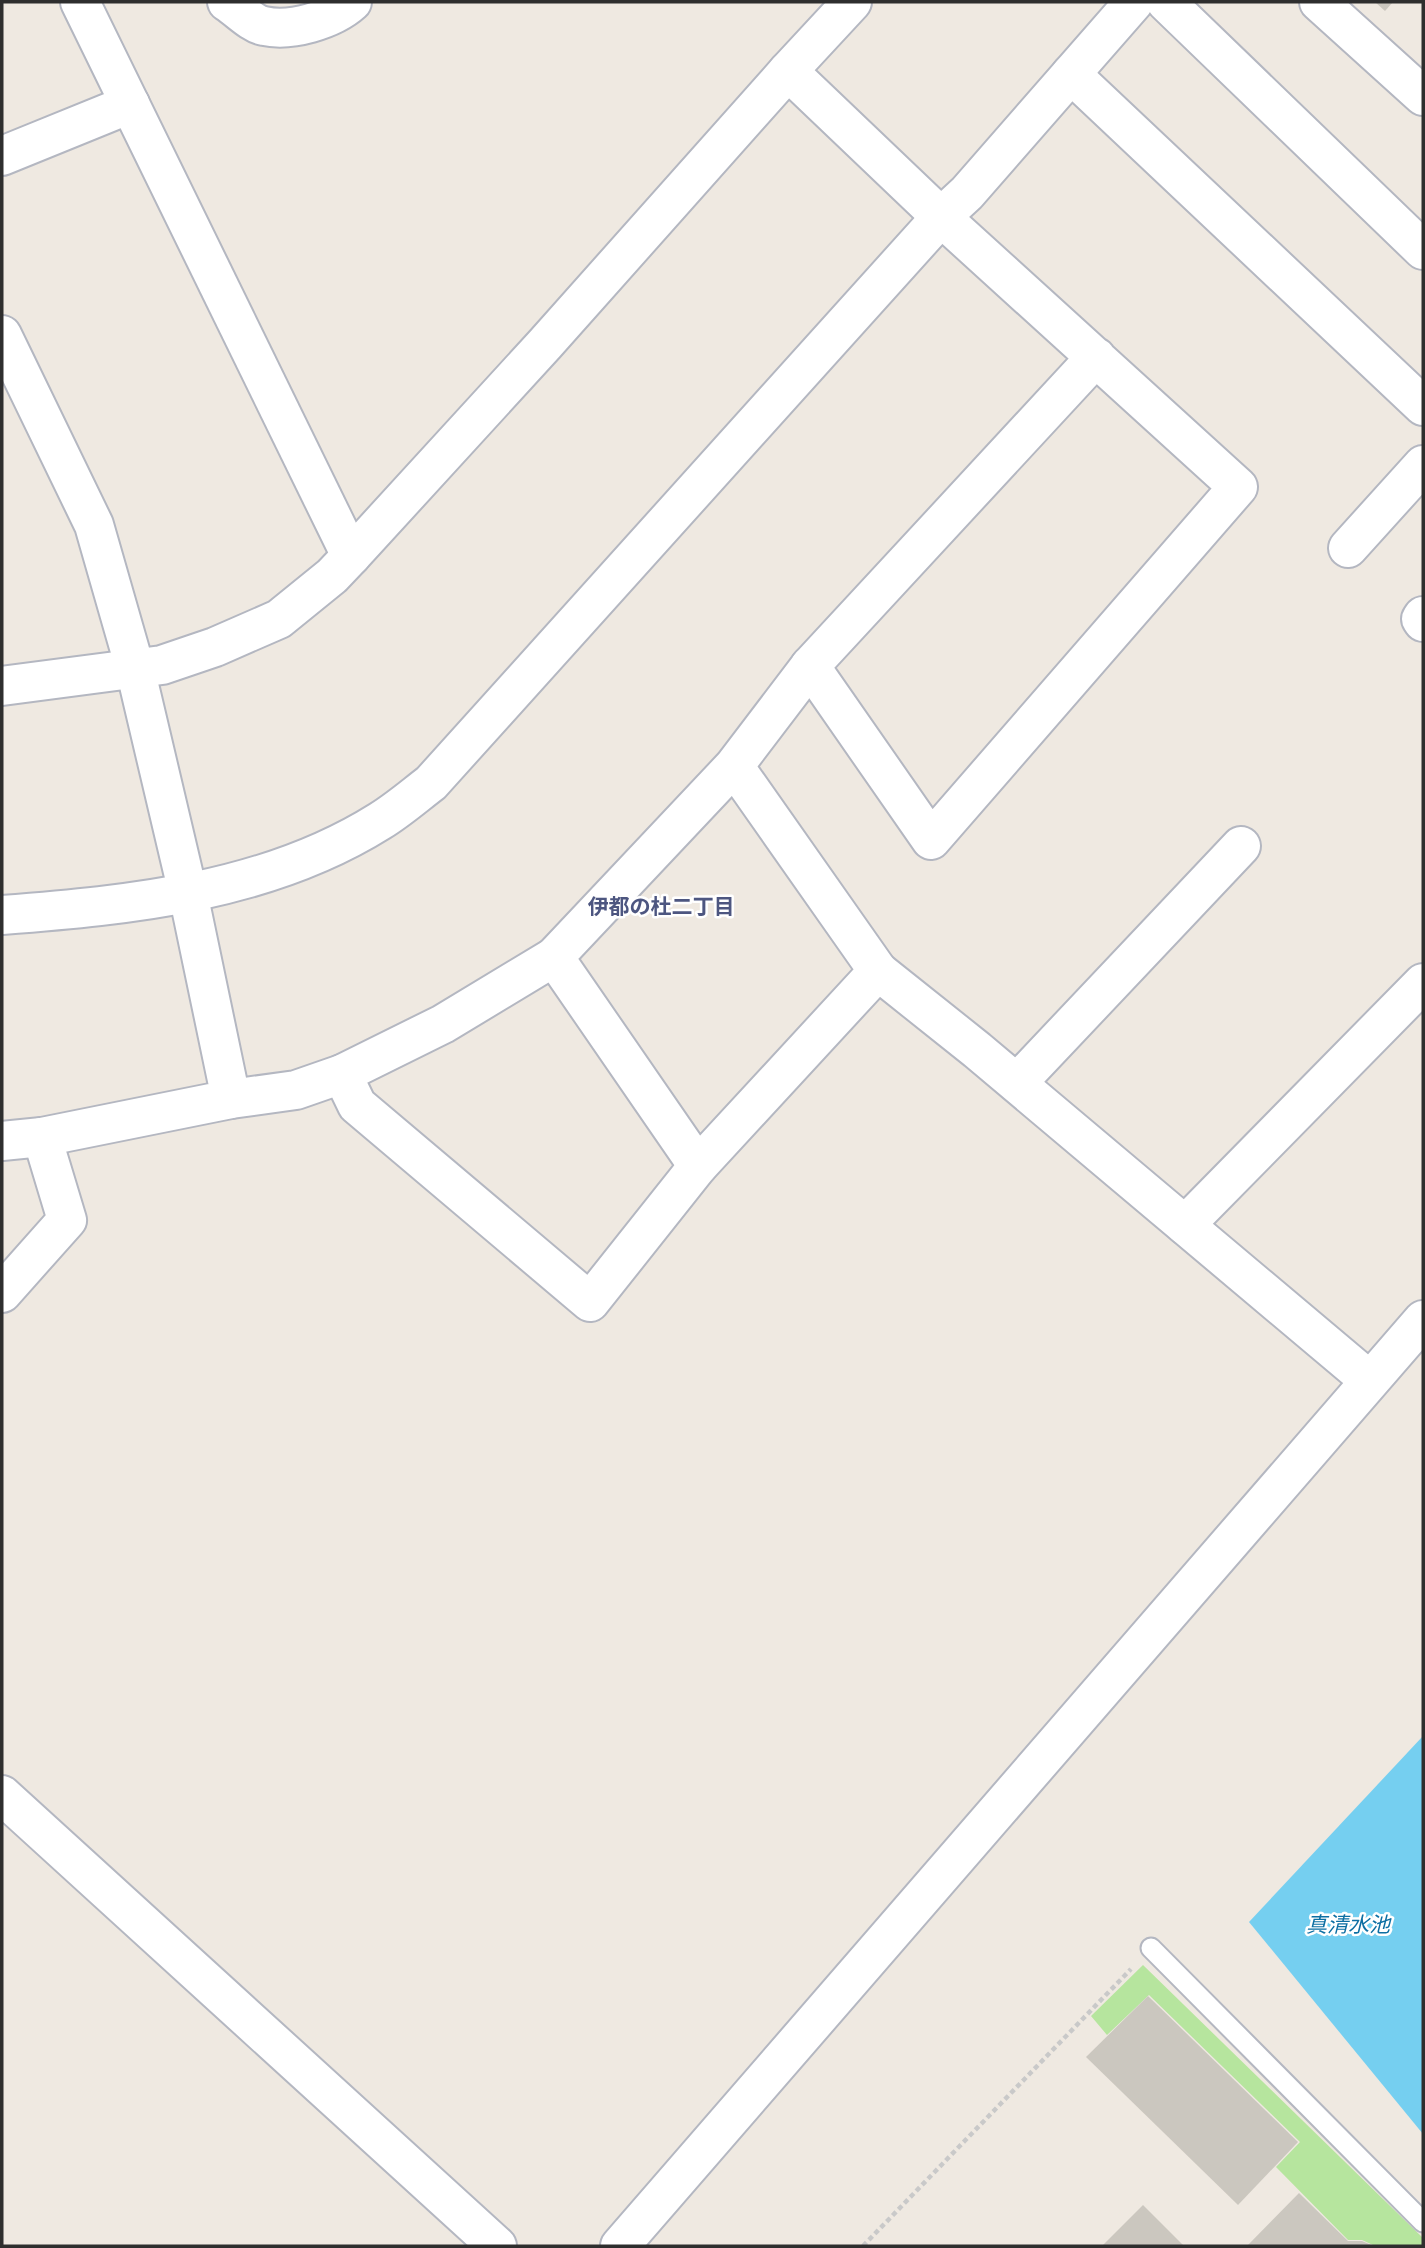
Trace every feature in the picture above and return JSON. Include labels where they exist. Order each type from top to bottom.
[{"type":"street","points":[[80,2],[351,556]]},
{"type":"street","points":[[228,2],[262,26],[299,27],[345,8],[352,2]]},
{"type":"street","points":[[2,686],[162,665],[215,647],[279,619],[332,576],[351,556],[852,2]]},
{"type":"street","points":[[2,915],[85,909],[188,893],[217,888],[276,870],[337,845],[381,821],[431,783],[941,217],[967,193],[1134,2]]},
{"type":"street","points":[[1166,2],[1423,250]]},
{"type":"street","points":[[1320,2],[1423,96]]},
{"type":"street","points":[[788,71],[941,217],[1238,487],[931,840],[810,666]]},
{"type":"street","points":[[1071,74],[1423,406]]},
{"type":"street","points":[[2,156],[130,104]]},
{"type":"street","points":[[2,335],[94,525],[135,668],[188,893],[231,1099]]},
{"type":"street","points":[[2,1141],[42,1137],[231,1099],[296,1090],[342,1074],[443,1024],[554,957],[734,766],[810,666],[1096,357]]},
{"type":"street","points":[[1348,548],[1423,465]]},
{"type":"street","points":[[1423,616],[1423,622]]},
{"type":"street","points":[[734,766],[878,971],[1017,1083],[1369,1380]]},
{"type":"street","points":[[1017,1083],[1241,846]]},
{"type":"street","points":[[554,957],[698,1166]]},
{"type":"street","points":[[342,1074],[357,1105],[590,1301],[698,1166],[878,971]]},
{"type":"street","points":[[1185,1225],[1423,984]]},
{"type":"street","points":[[2,1293],[67,1220],[42,1137]]},
{"type":"street","points":[[620,2246],[1423,1320]]},
{"type":"street","points":[[2,1795],[497,2246]]},
{"type":"lane","points":[[1152,1948],[1423,2222]]},
{"type":"path","points":[[863,2246],[1152,1948]]},
{"type":"green space","points":[[1143,1965],[1423,2238],[1423,2246],[1375,2246],[1362,2240],[1348,2240],[1276,2167],[1300,2142],[1149,1995],[1107,2035],[1091,2016]]},
{"type":"water","name":"真清水池","points":[[1423,1736],[1423,2134],[1249,1922]]},
{"type":"building","points":[[1375,2],[1393,2],[1385,11]]},
{"type":"building","points":[[1148,1996],[1298,2142],[1238,2205],[1086,2057]]},
{"type":"building","points":[[1299,2193],[1348,2241],[1362,2241],[1374,2246],[1247,2246]]},
{"type":"building","points":[[1143,2205],[1184,2246],[1102,2246]]},
{"type":"district","name":"伊都の杜二丁目","points":[[661,907]]}]
